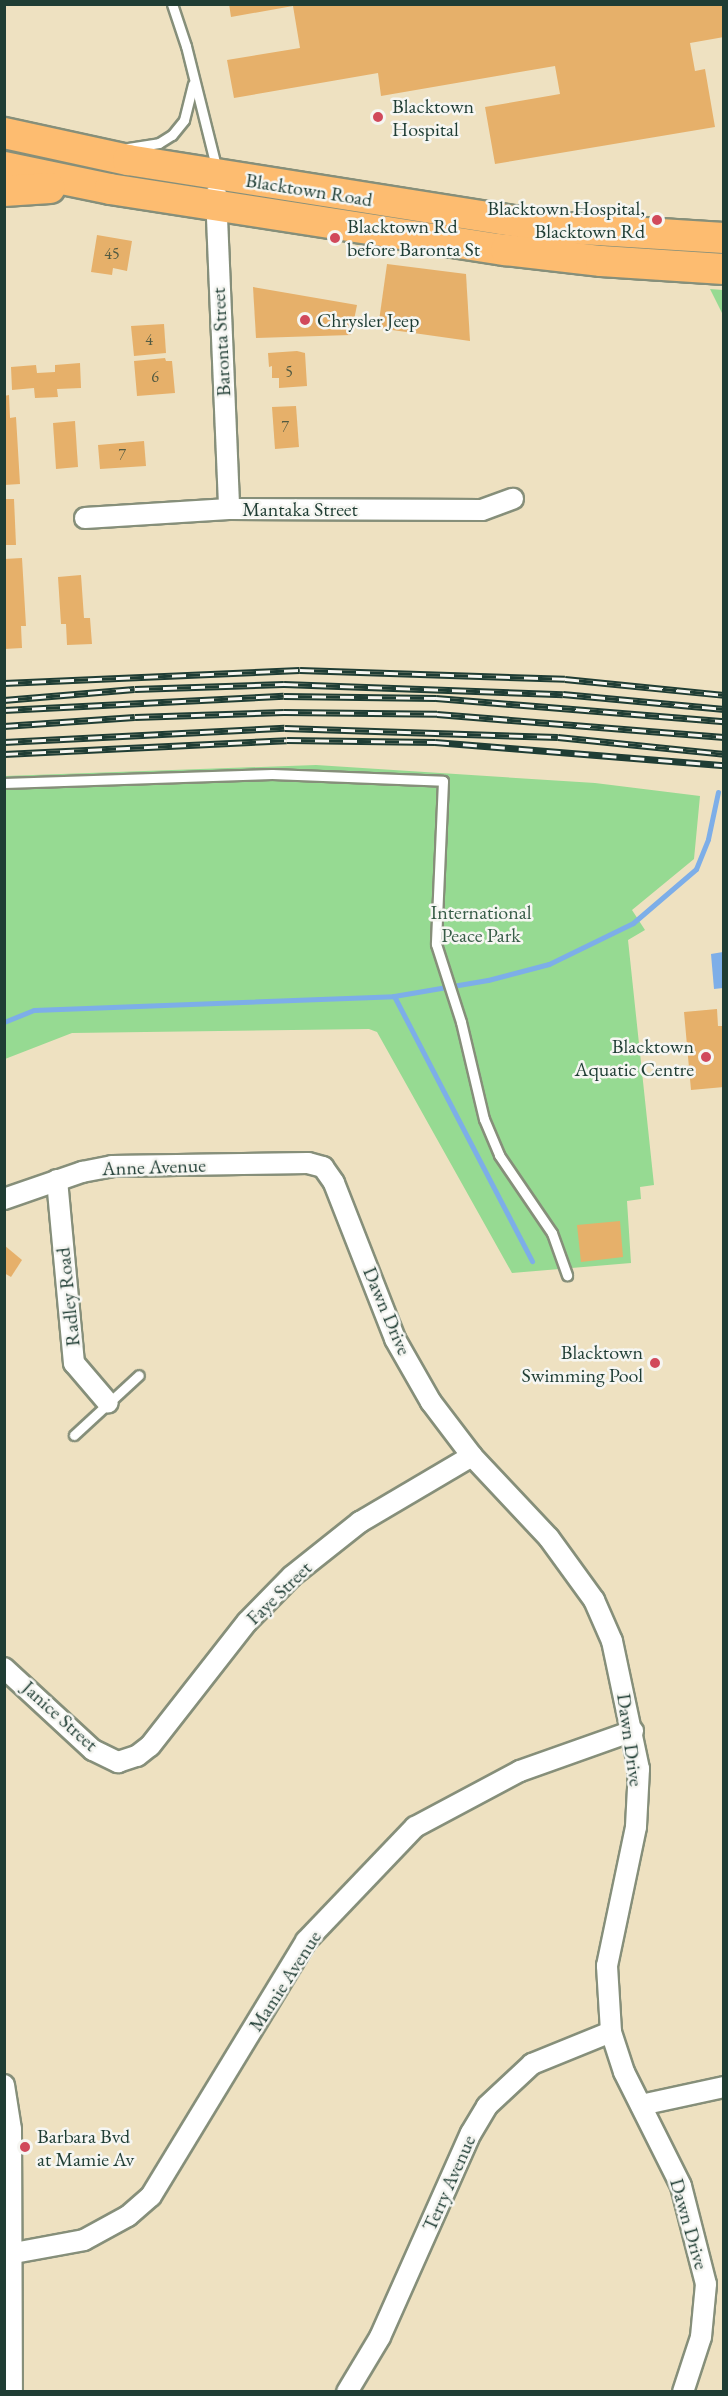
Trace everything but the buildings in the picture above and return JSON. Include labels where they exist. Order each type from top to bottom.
[{"type":"main road","name":"Blacktown Road","points":[[4,134],[96,154],[218,175],[550,227],[723,238]]},
{"type":"main road","name":"Blacktown Road","points":[[4,167],[110,189],[506,250],[601,261],[723,269]]},
{"type":"main road","points":[[4,191],[110,189]]},
{"type":"street","name":"Baronta Street","points":[[218,175],[214,204],[229,509]]},
{"type":"street","name":"Mantaka Street","points":[[85,518],[229,509],[482,510],[513,499]]},
{"type":"street","name":"Anne Avenue","points":[[4,1199],[57,1180],[112,1166],[308,1163]]},
{"type":"street","name":"Dawn Drive","points":[[308,1163],[323,1167],[334,1183],[395,1339],[430,1402],[472,1456],[549,1538],[594,1600],[612,1641],[633,1731],[639,1769],[638,1811],[607,1966],[611,2032],[641,2105],[681,2186],[706,2284],[701,2337],[683,2391]]},
{"type":"street","name":"Radley Road","points":[[57,1180],[74,1363],[108,1403]]},
{"type":"street","name":"Faye Street","points":[[118,1762],[137,1756],[150,1746],[247,1622],[292,1576],[360,1522],[472,1456]]},
{"type":"street","name":"Janice Street","points":[[4,1668],[93,1750],[118,1762]]},
{"type":"street","name":"Mamie Avenue","points":[[14,2253],[84,2240],[128,2216],[150,2196],[306,1941],[415,1827],[520,1770],[633,1731]]},
{"type":"street","name":"Terry Avenue","points":[[347,2391],[380,2337],[471,2133],[487,2106],[532,2064],[611,2032]]},
{"type":"street","points":[[4,2085],[11,2129],[14,2253],[12,2391]]},
{"type":"street","points":[[641,2105],[723,2087]]},
{"type":"lane","points":[[172,4],[218,175]]},
{"type":"lane","points":[[96,154],[110,148],[159,143],[172,135],[184,120],[194,81]]},
{"type":"lane","points":[[4,783],[261,774],[443,781],[436,944],[453,995],[484,1119],[499,1155],[552,1233],[567,1275]]},
{"type":"lane","points":[[74,1435],[140,1375]]},
{"type":"green space","points":[[710,289],[723,290],[723,315]]},
{"type":"green space","name":"International Peace Park","points":[[316,765],[595,783],[700,796],[694,859],[632,910],[645,930],[628,940],[654,1185],[640,1187],[641,1199],[627,1201],[631,1263],[512,1273],[377,1032],[369,1029],[72,1033],[5,1059],[5,776]]},
{"type":"water","points":[[723,952],[723,988],[714,989],[711,954]]},
{"type":"waterway","points":[[4,1022],[34,1010],[394,996],[488,980],[549,964],[633,923],[696,869],[708,839],[718,792]]},
{"type":"waterway","points":[[394,996],[532,1261]]},
{"type":"railway","points":[[4,683],[300,670],[565,679],[724,695]]},
{"type":"railway","points":[[4,700],[135,689],[284,684],[563,694],[724,709]]},
{"type":"railway","points":[[4,710],[284,696],[436,698],[724,721]]},
{"type":"railway","points":[[4,726],[135,717],[284,712],[437,714],[724,737]]},
{"type":"railway","points":[[4,742],[285,728],[558,737],[724,754]]},
{"type":"railway","points":[[4,754],[287,740],[435,742],[724,765]]},
{"type":"place","name":"Blacktown Hospital","points":[[378,117]]},
{"type":"place","name":"Blacktown Hospital, Blacktown Rd","points":[[657,220]]},
{"type":"place","name":"Blacktown Rd before Baronta St","points":[[335,238]]},
{"type":"place","name":"Chrysler Jeep","points":[[305,320]]},
{"type":"place","name":"Blacktown Aquatic Centre","points":[[706,1057]]},
{"type":"place","name":"Blacktown Swimming Pool","points":[[655,1363]]},
{"type":"place","name":"Barbara Bvd at Mamie Av","points":[[25,2147]]}]
